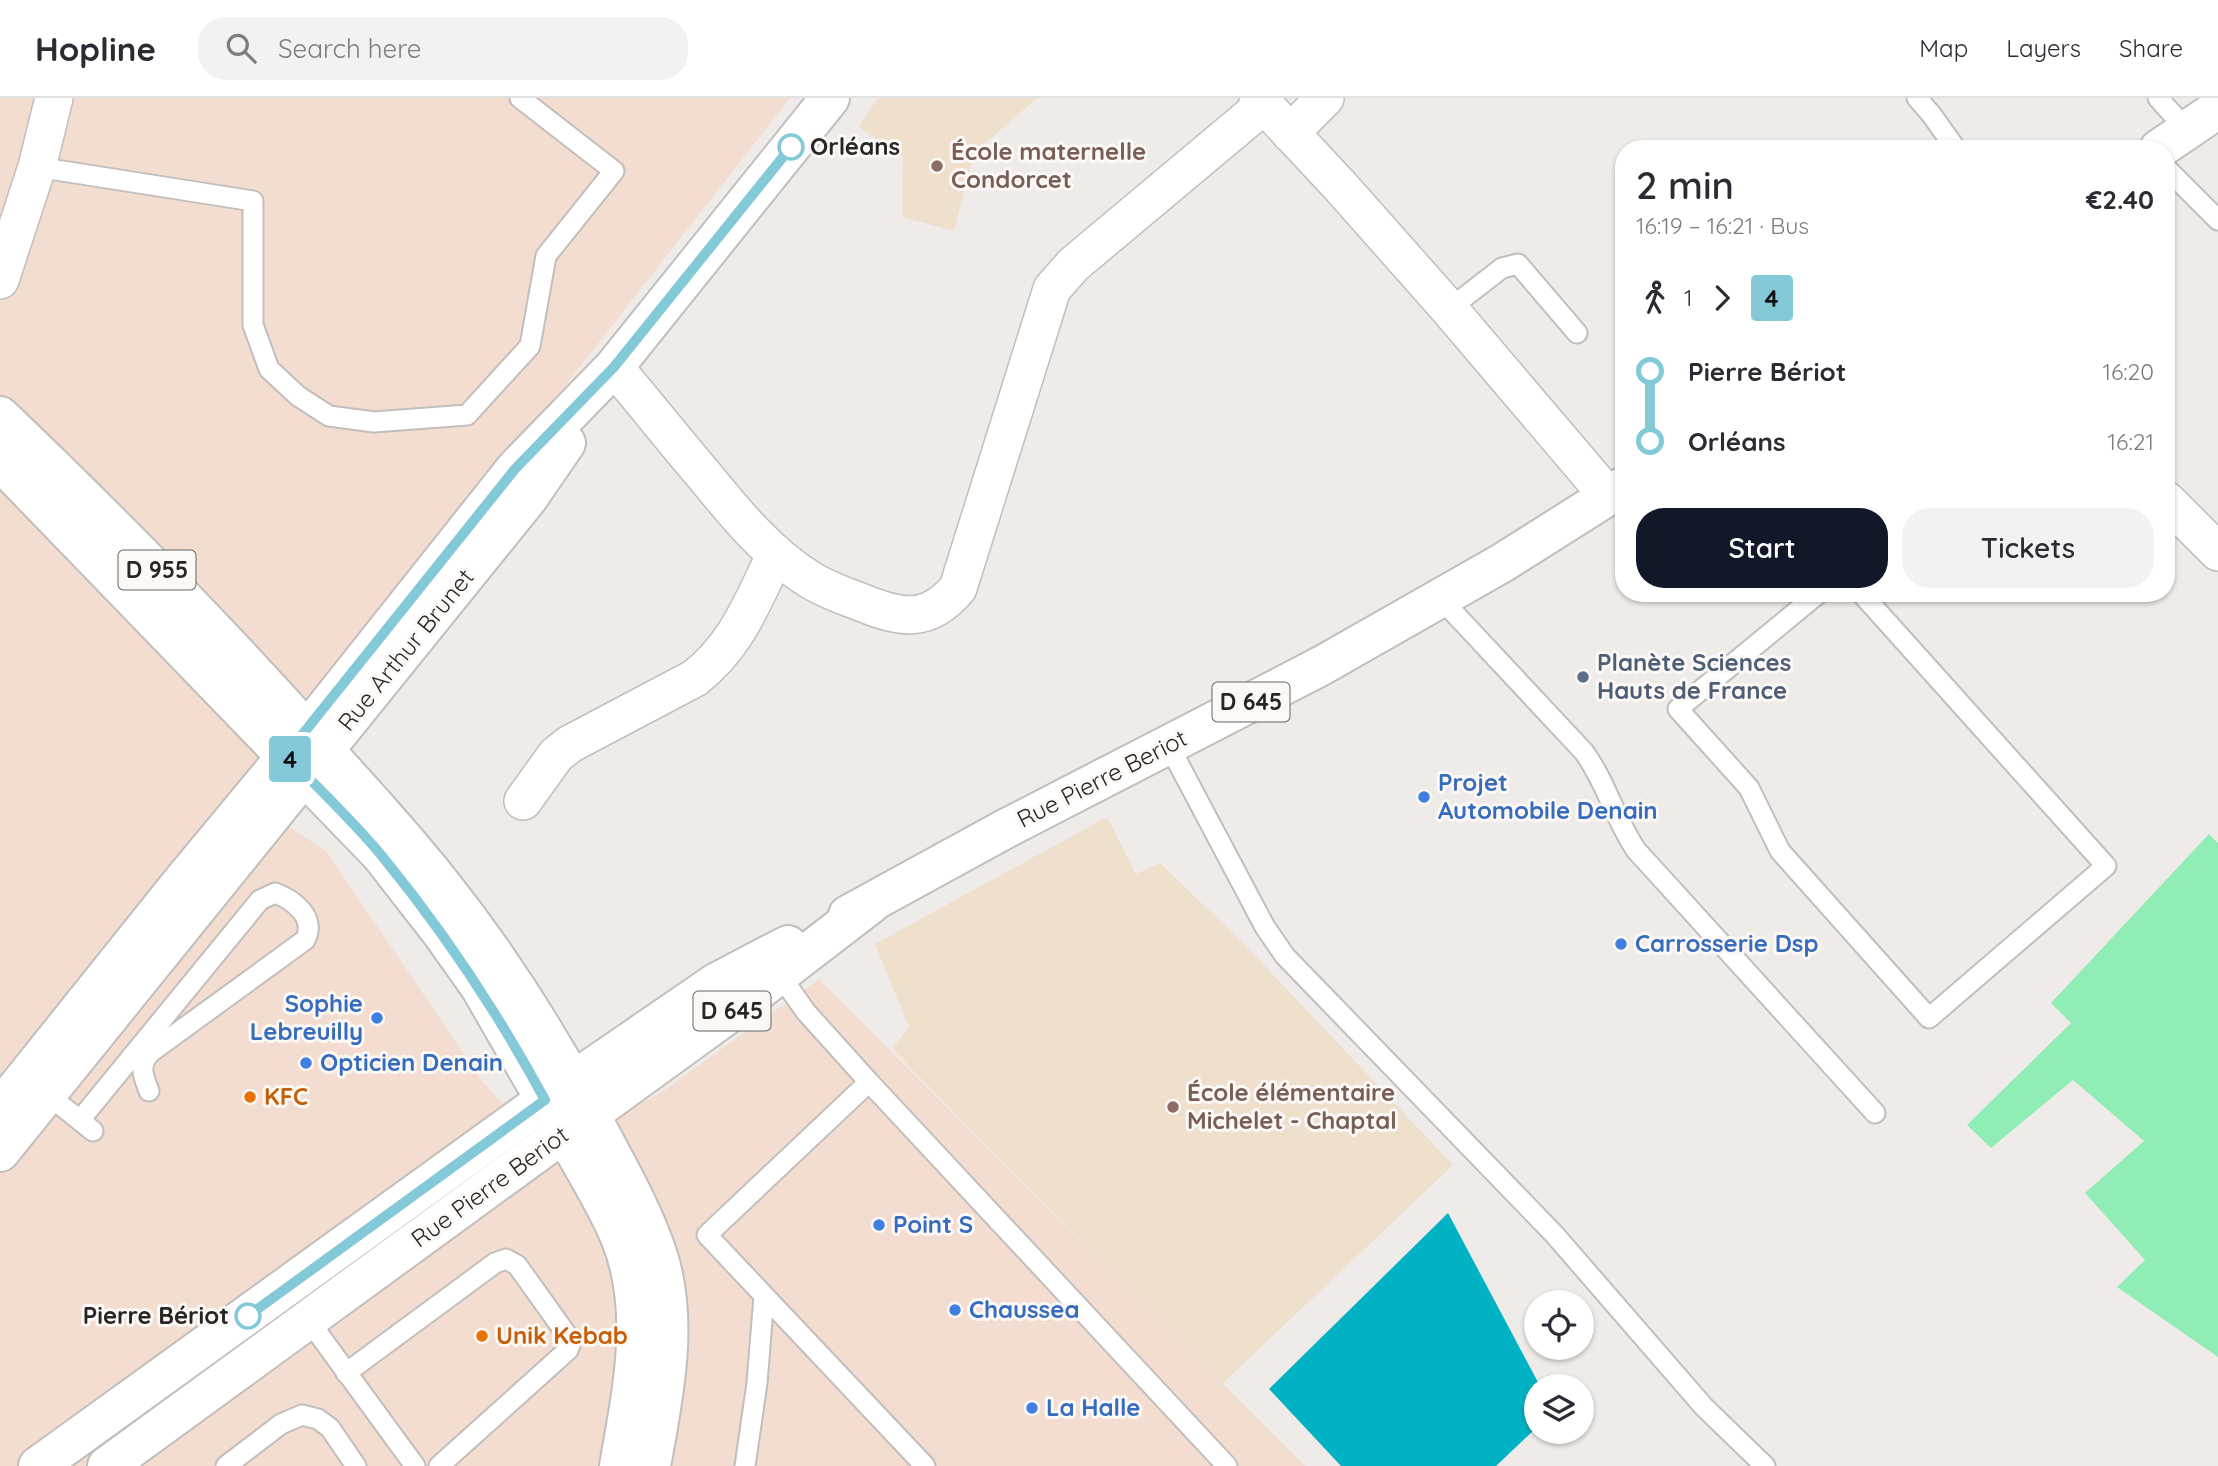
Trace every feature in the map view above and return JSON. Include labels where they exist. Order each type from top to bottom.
[{"type":"main road","name":"Rue Arthur Brunet","points":[[0,1152],[36,1085],[306,753],[515,469],[614,367],[830,98]]},
{"type":"main road","points":[[2173,139],[2218,109]]},
{"type":"main road","name":"D 955","points":[[0,416],[142,554],[306,753]]},
{"type":"main road","name":"D 955","points":[[0,461],[421,859],[461,909],[514,984],[559,1091]]},
{"type":"main road","name":"Rue Pierre Beriot","points":[[107,1466],[577,1124],[773,965],[871,904],[993,836],[1321,666],[1441,599],[1615,492]]},
{"type":"main road","name":"Rue Pierre Beriot","points":[[38,1466],[559,1091],[717,982],[773,965]]},
{"type":"main road","name":"Rue Arthur Brunet","points":[[0,1109],[36,1085]]},
{"type":"main road","points":[[559,1091],[577,1124],[645,1221],[660,1261],[664,1283],[667,1365],[651,1466]]},
{"type":"main road","points":[[577,1124],[620,1236],[633,1282],[635,1363],[620,1466]]},
{"type":"street","points":[[0,280],[37,167],[54,98]]},
{"type":"street","points":[[1290,133],[1325,98]]},
{"type":"street","points":[[614,367],[731,508],[776,554],[820,586],[901,617],[924,613],[948,600],[958,588],[1052,289],[1073,265],[1261,101],[1615,490]]},
{"type":"street","points":[[2175,509],[2218,552]]},
{"type":"street","points":[[523,801],[556,755],[570,744],[695,678],[710,666],[735,635],[776,554]]},
{"type":"lane","points":[[37,167],[253,201],[253,324],[269,369],[298,396],[329,416],[374,422],[467,415],[530,345],[546,256],[614,171],[520,98]]},
{"type":"lane","points":[[1917,98],[1950,140]]},
{"type":"lane","points":[[2158,98],[2173,139]]},
{"type":"lane","points":[[2175,177],[2218,219]]},
{"type":"lane","points":[[1449,309],[1502,268],[1518,264],[1577,332]]},
{"type":"lane","points":[[1441,599],[1584,752],[1600,776],[1625,834],[1636,849],[1875,1113]]},
{"type":"lane","points":[[1808,602],[1678,709],[1749,788],[1780,851],[1928,1018],[2106,866],[1869,602]]},
{"type":"lane","points":[[1168,744],[1265,927],[1285,956],[1553,1234],[1704,1407],[1765,1466]]},
{"type":"lane","points":[[36,1085],[87,1126],[260,900],[275,893],[296,904],[309,923],[305,940],[151,1052],[142,1063],[149,1091]]},
{"type":"lane","points":[[773,965],[806,1012],[869,1082],[1227,1466]]},
{"type":"lane","points":[[869,1082],[707,1235],[925,1466]]},
{"type":"lane","points":[[346,1373],[495,1263],[506,1259],[517,1265],[567,1335],[570,1345],[568,1350],[439,1466]]},
{"type":"lane","points":[[286,1289],[415,1466]]},
{"type":"lane","points":[[745,1466],[757,1383],[764,1296]]},
{"type":"lane","points":[[226,1466],[281,1424],[302,1415],[318,1419],[330,1428],[356,1466]]},
{"type":"shaded area","points":[[0,98],[790,98],[500,469],[236,793],[326,851],[483,1082],[549,1157],[666,1089],[819,979],[1305,1466],[0,1466]]},
{"type":"shaded area","name":"École maternelle Condorcet","points":[[878,98],[1037,98],[974,153],[954,231],[902,217],[903,158],[859,127]]},
{"type":"shaded area","name":"École élémentaire Michelet - Chaptal","points":[[1107,817],[1136,874],[1160,863],[1245,945],[1453,1165],[1222,1384],[892,1049],[909,1027],[875,944]]},
{"type":"green space","points":[[2209,834],[2218,843],[2218,1357],[2117,1287],[2145,1260],[2085,1193],[2144,1141],[2073,1080],[1991,1148],[1967,1125],[2071,1023],[2051,1003]]},
{"type":"water","points":[[1448,1213],[1534,1374],[1524,1374],[1524,1439],[1496,1466],[1341,1466],[1269,1389]]},
{"type":"bus line","name":"4","points":[[248,1316],[545,1100],[499,1017],[441,932],[365,836],[286,755],[515,469],[614,367],[791,147]]},
{"type":"place","name":"Orléans","points":[[791,147]]},
{"type":"place","name":"École maternelle Condorcet","points":[[937,166]]},
{"type":"place","name":"Planète Sciences Hauts de France","points":[[1583,677]]},
{"type":"place","name":"Projet Automobile Denain","points":[[1424,797]]},
{"type":"place","name":"Carrosserie Dsp","points":[[1621,944]]},
{"type":"place","name":"Sophie Lebreuilly","points":[[377,1018]]},
{"type":"place","name":"Opticien Denain","points":[[306,1063]]},
{"type":"place","name":"KFC","points":[[250,1097]]},
{"type":"place","name":"École élémentaire Michelet - Chaptal","points":[[1173,1107]]},
{"type":"place","name":"Point S","points":[[879,1225]]},
{"type":"place","name":"Chaussea","points":[[955,1310]]},
{"type":"place","name":"Pierre Bériot","points":[[248,1316]]},
{"type":"place","name":"Unik Kebab","points":[[482,1336]]},
{"type":"place","name":"La Halle","points":[[1032,1408]]}]
